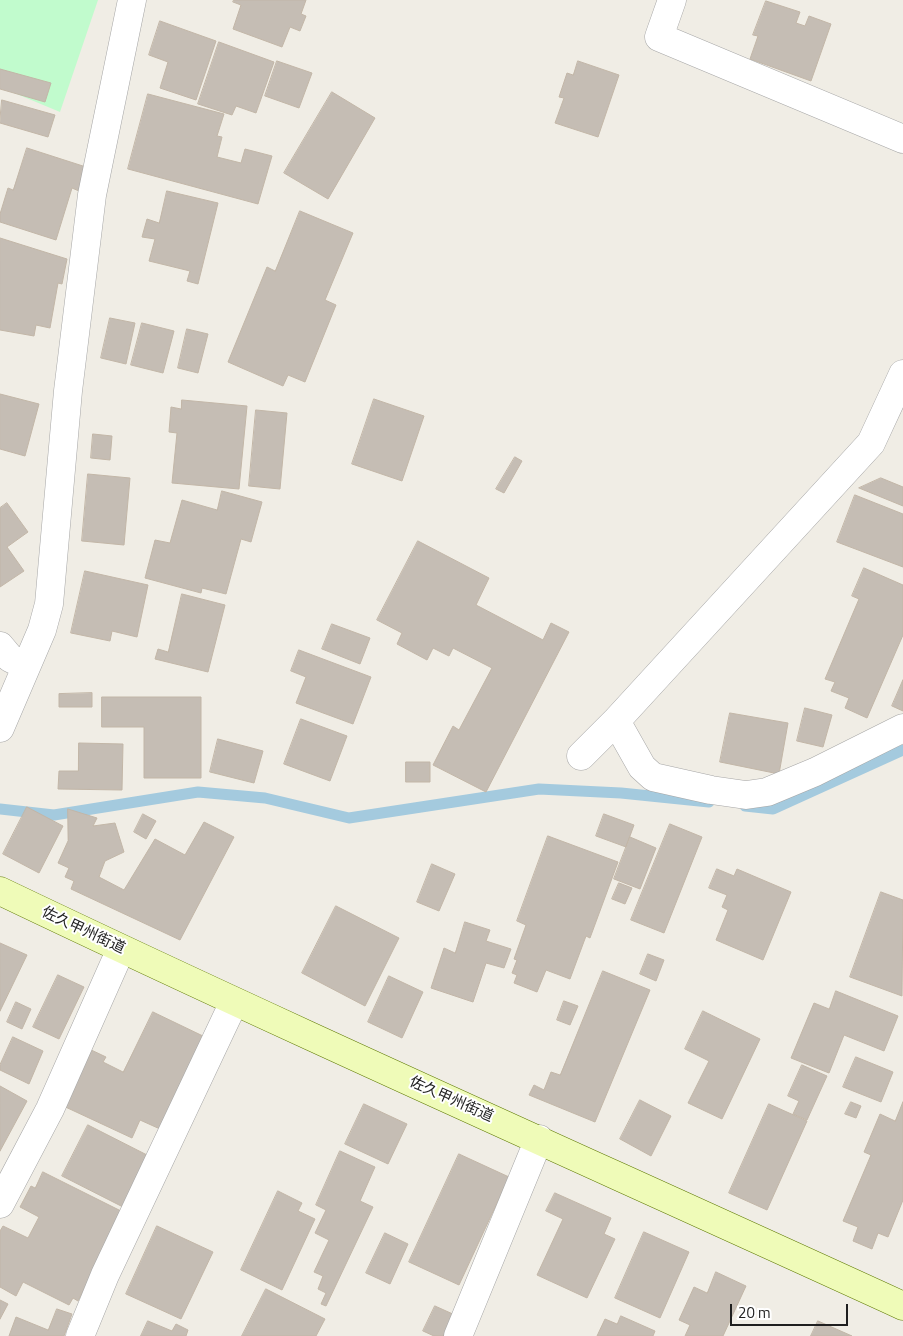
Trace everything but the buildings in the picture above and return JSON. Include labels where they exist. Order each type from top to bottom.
[{"type":"street","points":[[0,728],[42,630],[49,604],[68,391],[92,195],[132,0]]},
{"type":"street","points":[[672,0],[660,37],[903,139]]},
{"type":"street","points":[[581,756],[616,721],[871,443],[903,374]]},
{"type":"street","points":[[0,646],[10,658],[26,666]]},
{"type":"street","points":[[616,721],[642,767],[653,777],[711,790],[746,795],[767,792],[815,772],[903,728]]},
{"type":"street","name":"佐久甲州街道","points":[[0,891],[234,1002],[903,1306]]},
{"type":"street","points":[[0,1204],[50,1109],[121,949]]},
{"type":"street","points":[[80,1336],[105,1276],[234,1002]]},
{"type":"street","points":[[458,1336],[539,1139]]},
{"type":"green space","points":[[0,0],[98,0],[60,112],[0,87]]},
{"type":"waterway","points":[[745,806],[773,809],[903,750]]},
{"type":"waterway","points":[[0,809],[54,815],[198,792],[265,798],[349,818],[539,789],[621,793],[709,802]]}]
